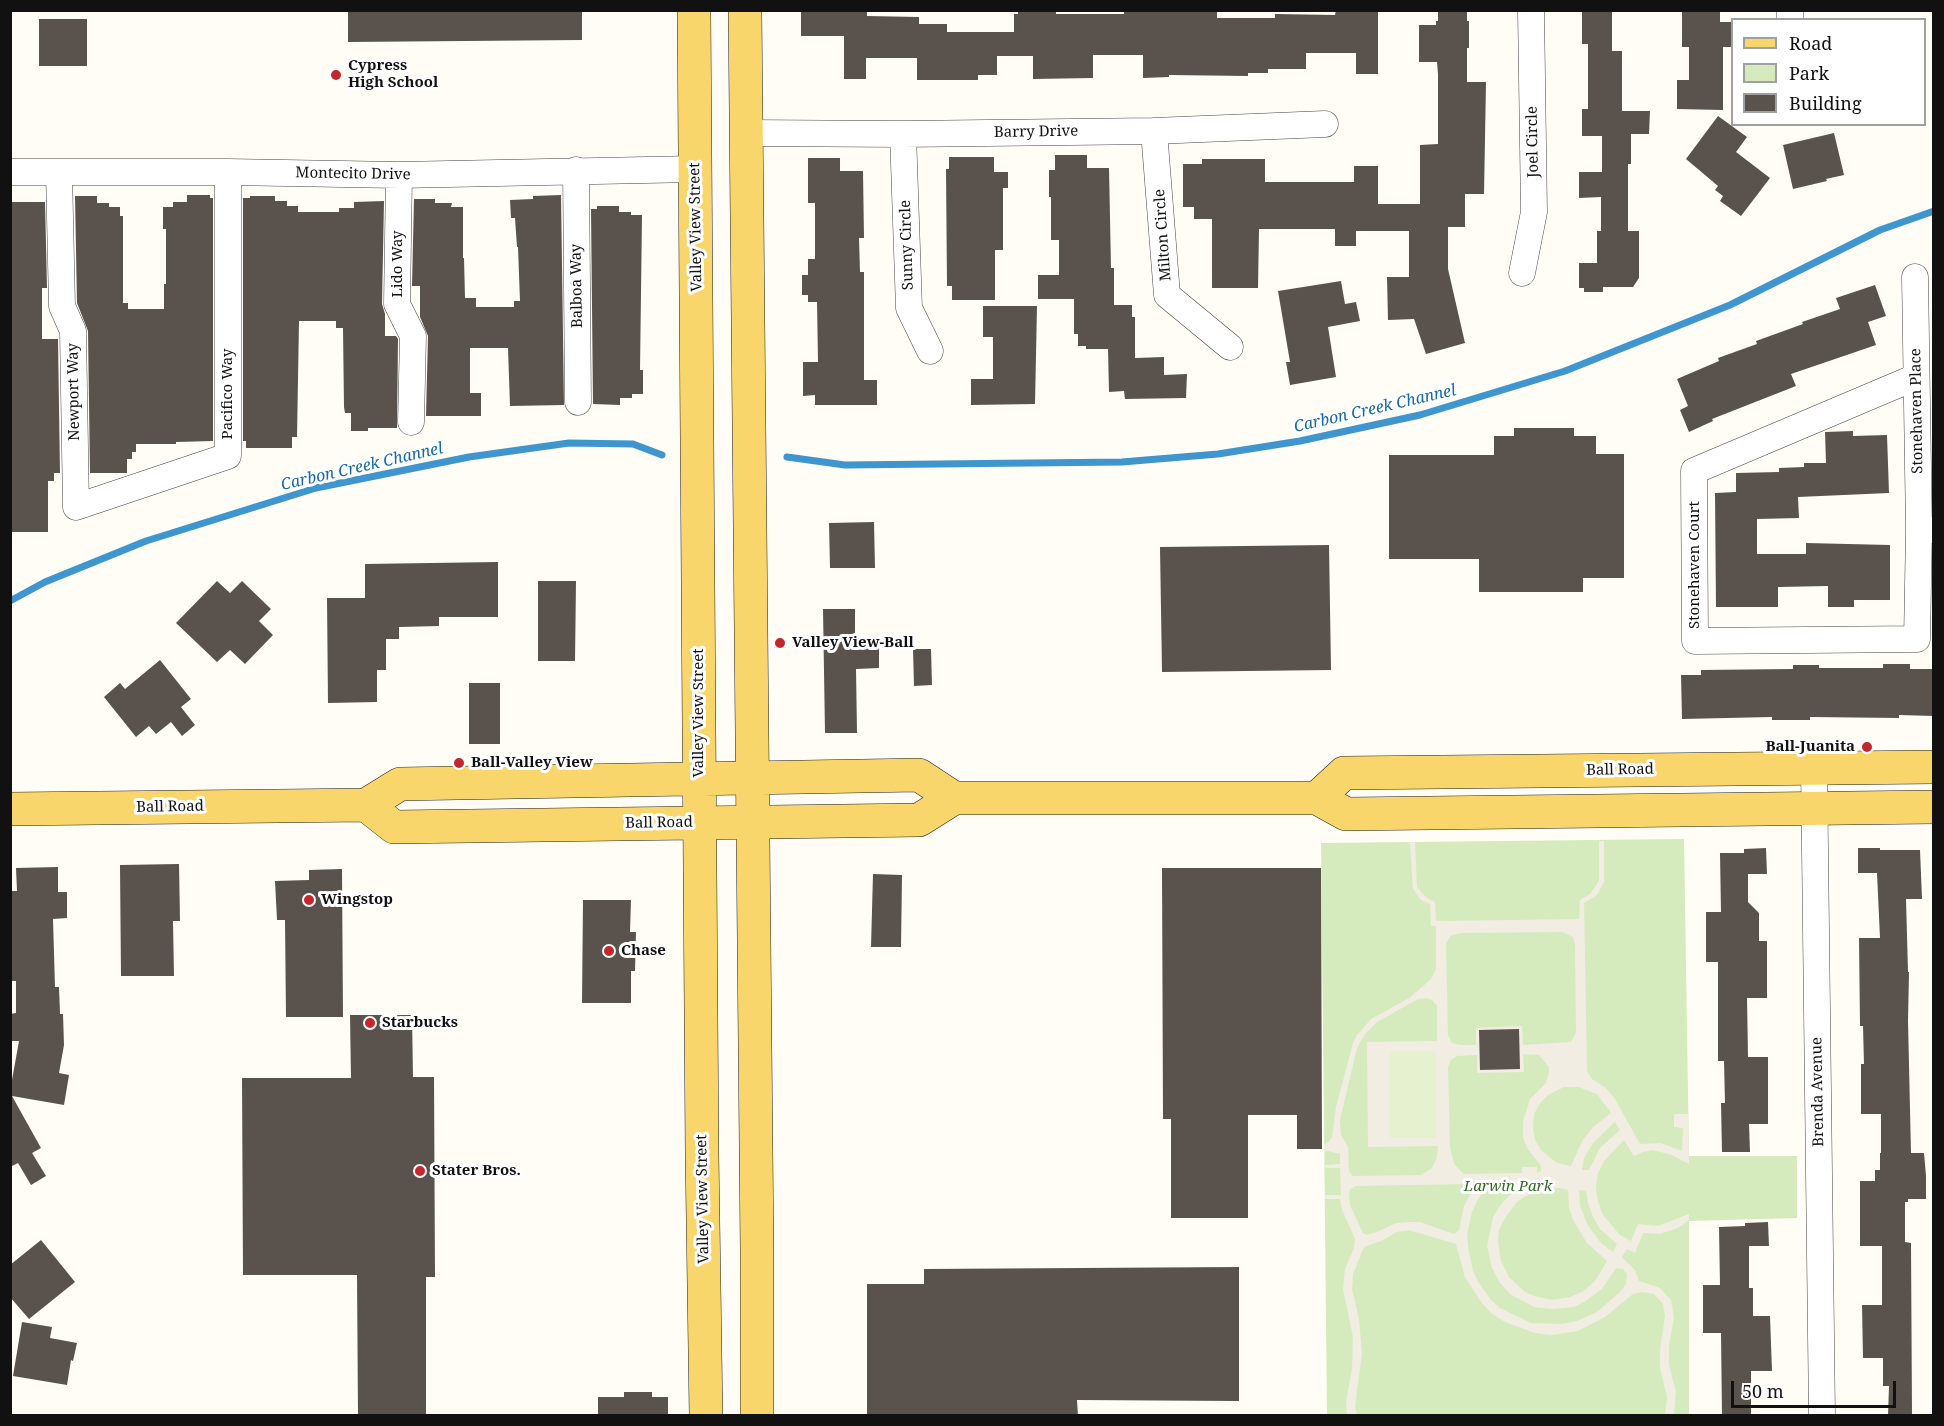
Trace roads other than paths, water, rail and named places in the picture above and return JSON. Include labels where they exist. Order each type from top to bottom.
[{"type":"main road","name":"Valley View Street","points":[[694,10],[705,1416]]},
{"type":"main road","points":[[745,10],[757,1416]]},
{"type":"main road","name":"Ball Road","points":[[1317,798],[1344,774],[1934,767]]},
{"type":"main road","points":[[366,805],[400,784],[920,775],[954,798],[1317,798],[1346,814],[1934,807]]},
{"type":"main road","name":"Ball Road","points":[[10,809],[366,805],[394,827],[919,820],[954,798]]},
{"type":"street","name":"Joel Circle","points":[[1522,273],[1534,212],[1531,10]]},
{"type":"street","name":"Barry Drive","points":[[746,133],[1154,131],[1325,124]]},
{"type":"street","name":"Milton Circle","points":[[1154,131],[1167,295],[1230,347]]},
{"type":"street","name":"Sunny Circle","points":[[903,134],[909,308],[930,351]]},
{"type":"street","name":"Montecito Drive","points":[[10,172],[399,175],[695,169]]},
{"type":"street","name":"Balboa Way","points":[[576,170],[578,402]]},
{"type":"street","name":"Newport Way","points":[[59,172],[62,306],[73,331],[76,507]]},
{"type":"street","name":"Pacifico Way","points":[[76,507],[228,456],[228,172]]},
{"type":"street","name":"Lido Way","points":[[399,175],[397,304],[413,336],[411,422]]},
{"type":"street","name":"Stonehaven Place","points":[[1915,277],[1916,377],[1926,530]]},
{"type":"street","name":"Stonehaven Court","points":[[1916,377],[1694,471],[1695,641],[1917,639],[1926,530]]},
{"type":"street","name":"Brenda Avenue","points":[[1814,768],[1822,1416]]},
{"type":"waterway","name":"Carbon Creek Channel","points":[[787,457],[845,465],[1122,462],[1218,454],[1300,441],[1420,415],[1565,371],[1730,305],[1880,230],[1934,211]]},
{"type":"waterway","name":"Carbon Creek Channel","points":[[10,601],[45,582],[146,541],[316,488],[469,457],[569,443],[633,444],[662,455]]},
{"type":"place","name":"Cypress High School","points":[[336,75]]},
{"type":"place","name":"Valley View-Ball","points":[[780,643]]},
{"type":"place","name":"Ball-Juanita","points":[[1867,747]]},
{"type":"place","name":"Ball-Valley View","points":[[459,763]]},
{"type":"place","name":"Wingstop","points":[[309,900]]},
{"type":"place","name":"Chase","points":[[609,951]]},
{"type":"place","name":"Starbucks","points":[[370,1023]]},
{"type":"place","name":"Stater Bros.","points":[[420,1171]]},
{"type":"park label","name":"Larwin Park","points":[[1508,1187]]}]
